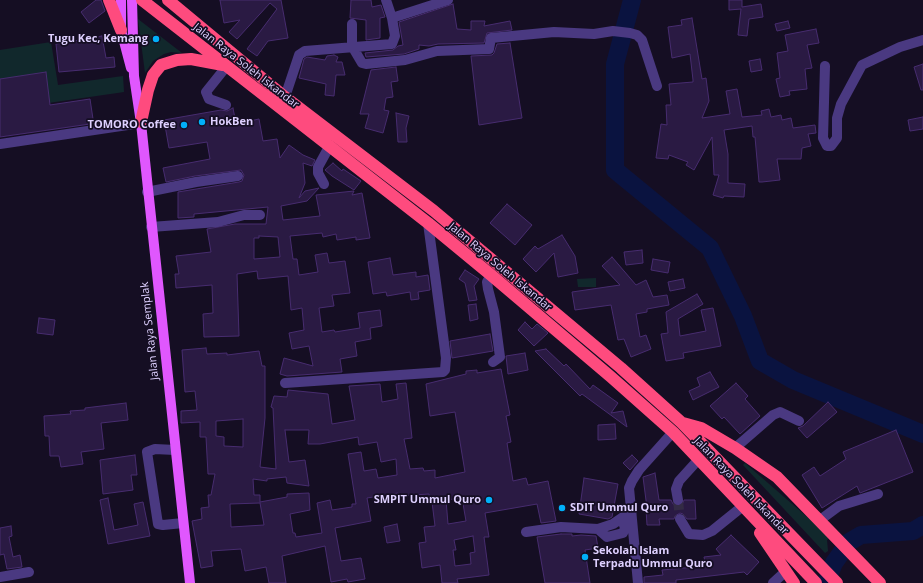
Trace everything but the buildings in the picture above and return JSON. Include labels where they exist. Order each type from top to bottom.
[{"type":"highway","points":[[109,0],[121,30]]},
{"type":"highway","name":"Jalan Raya Soleh Iskandar","points":[[142,0],[406,206],[491,275],[611,377],[673,432],[812,579]]},
{"type":"highway","name":"Jalan Raya Soleh Iskandar","points":[[168,0],[285,97],[414,196],[509,272],[682,423],[837,583]]},
{"type":"highway","points":[[141,122],[148,90],[154,75],[161,66],[178,60],[191,59],[225,66]]},
{"type":"highway","points":[[406,206],[414,196]]},
{"type":"highway","points":[[682,423],[701,428],[735,448],[776,477],[820,520],[880,583]]},
{"type":"highway","points":[[743,506],[794,583]]},
{"type":"main road","name":"Jalan Raya Semplak","points":[[121,0],[121,30],[134,76],[141,122],[147,192],[190,583]]},
{"type":"main road","name":"Jalan Raya Semplak","points":[[132,0],[134,76]]},
{"type":"street","points":[[285,97],[299,55],[305,51],[352,46],[392,44],[395,36],[392,18],[386,0]]},
{"type":"street","points":[[392,18],[429,3],[448,0]]},
{"type":"street","points":[[352,24],[352,46],[362,63],[366,64],[405,60],[437,51],[489,50],[491,38],[554,32],[594,34],[613,31],[630,32],[637,35],[642,40],[657,86]]},
{"type":"street","points":[[825,66],[823,138],[827,146],[831,146],[837,138],[837,118],[841,104],[862,65],[900,47],[923,40]]},
{"type":"street","points":[[225,66],[206,92],[208,100],[226,105]]},
{"type":"street","points":[[0,144],[141,122]]},
{"type":"street","points":[[324,184],[318,173],[318,167],[329,147]]},
{"type":"street","points":[[147,192],[196,182],[238,176]]},
{"type":"street","points":[[151,227],[218,222],[244,215],[260,215]]},
{"type":"street","points":[[285,383],[443,372],[445,370],[446,358],[428,224]]},
{"type":"street","points":[[491,275],[487,282],[494,312],[500,357],[493,362]]},
{"type":"street","points":[[735,448],[774,415],[780,412],[799,421]]},
{"type":"street","points":[[638,583],[629,488],[632,481],[673,432]]},
{"type":"street","points":[[175,450],[155,450],[147,452],[158,524],[183,523]]},
{"type":"street","points":[[678,500],[676,489],[679,481],[698,460]]},
{"type":"street","points":[[820,520],[839,506],[878,494]]},
{"type":"street","points":[[680,519],[689,534],[703,534],[712,531],[743,506]]},
{"type":"street","points":[[526,532],[561,527],[598,529],[622,519],[632,511]]},
{"type":"street","points":[[0,577],[29,572]]},
{"type":"street","points":[[773,583],[786,572]]},
{"type":"green space","points":[[138,19],[182,53],[171,52],[164,54],[153,61],[145,73]]},
{"type":"green space","points":[[51,42],[58,85],[123,76],[124,92],[0,110],[0,50]]},
{"type":"green space","points":[[596,278],[596,287],[578,287],[577,279]]},
{"type":"green space","points":[[745,463],[830,537],[827,540],[828,551],[825,553],[743,465]]},
{"type":"waterway","points":[[632,0],[615,64],[615,170],[710,248],[743,316],[760,361],[793,380],[923,434]]},
{"type":"waterway","points":[[826,583],[834,563],[849,542],[861,535],[913,531],[923,525]]},
{"type":"tunnel","points":[[678,500],[680,519]]},
{"type":"place","name":"Tugu Kec, Kemang","points":[[156,39]]},
{"type":"place","name":"HokBen","points":[[202,122]]},
{"type":"place","name":"TOMORO Coffee","points":[[184,125]]},
{"type":"place","name":"SMPIT Ummul Quro","points":[[489,500]]},
{"type":"place","name":"SDIT Ummul Quro","points":[[562,508]]},
{"type":"place","name":"Sekolah Islam Terpadu Ummul Quro","points":[[585,557]]}]
